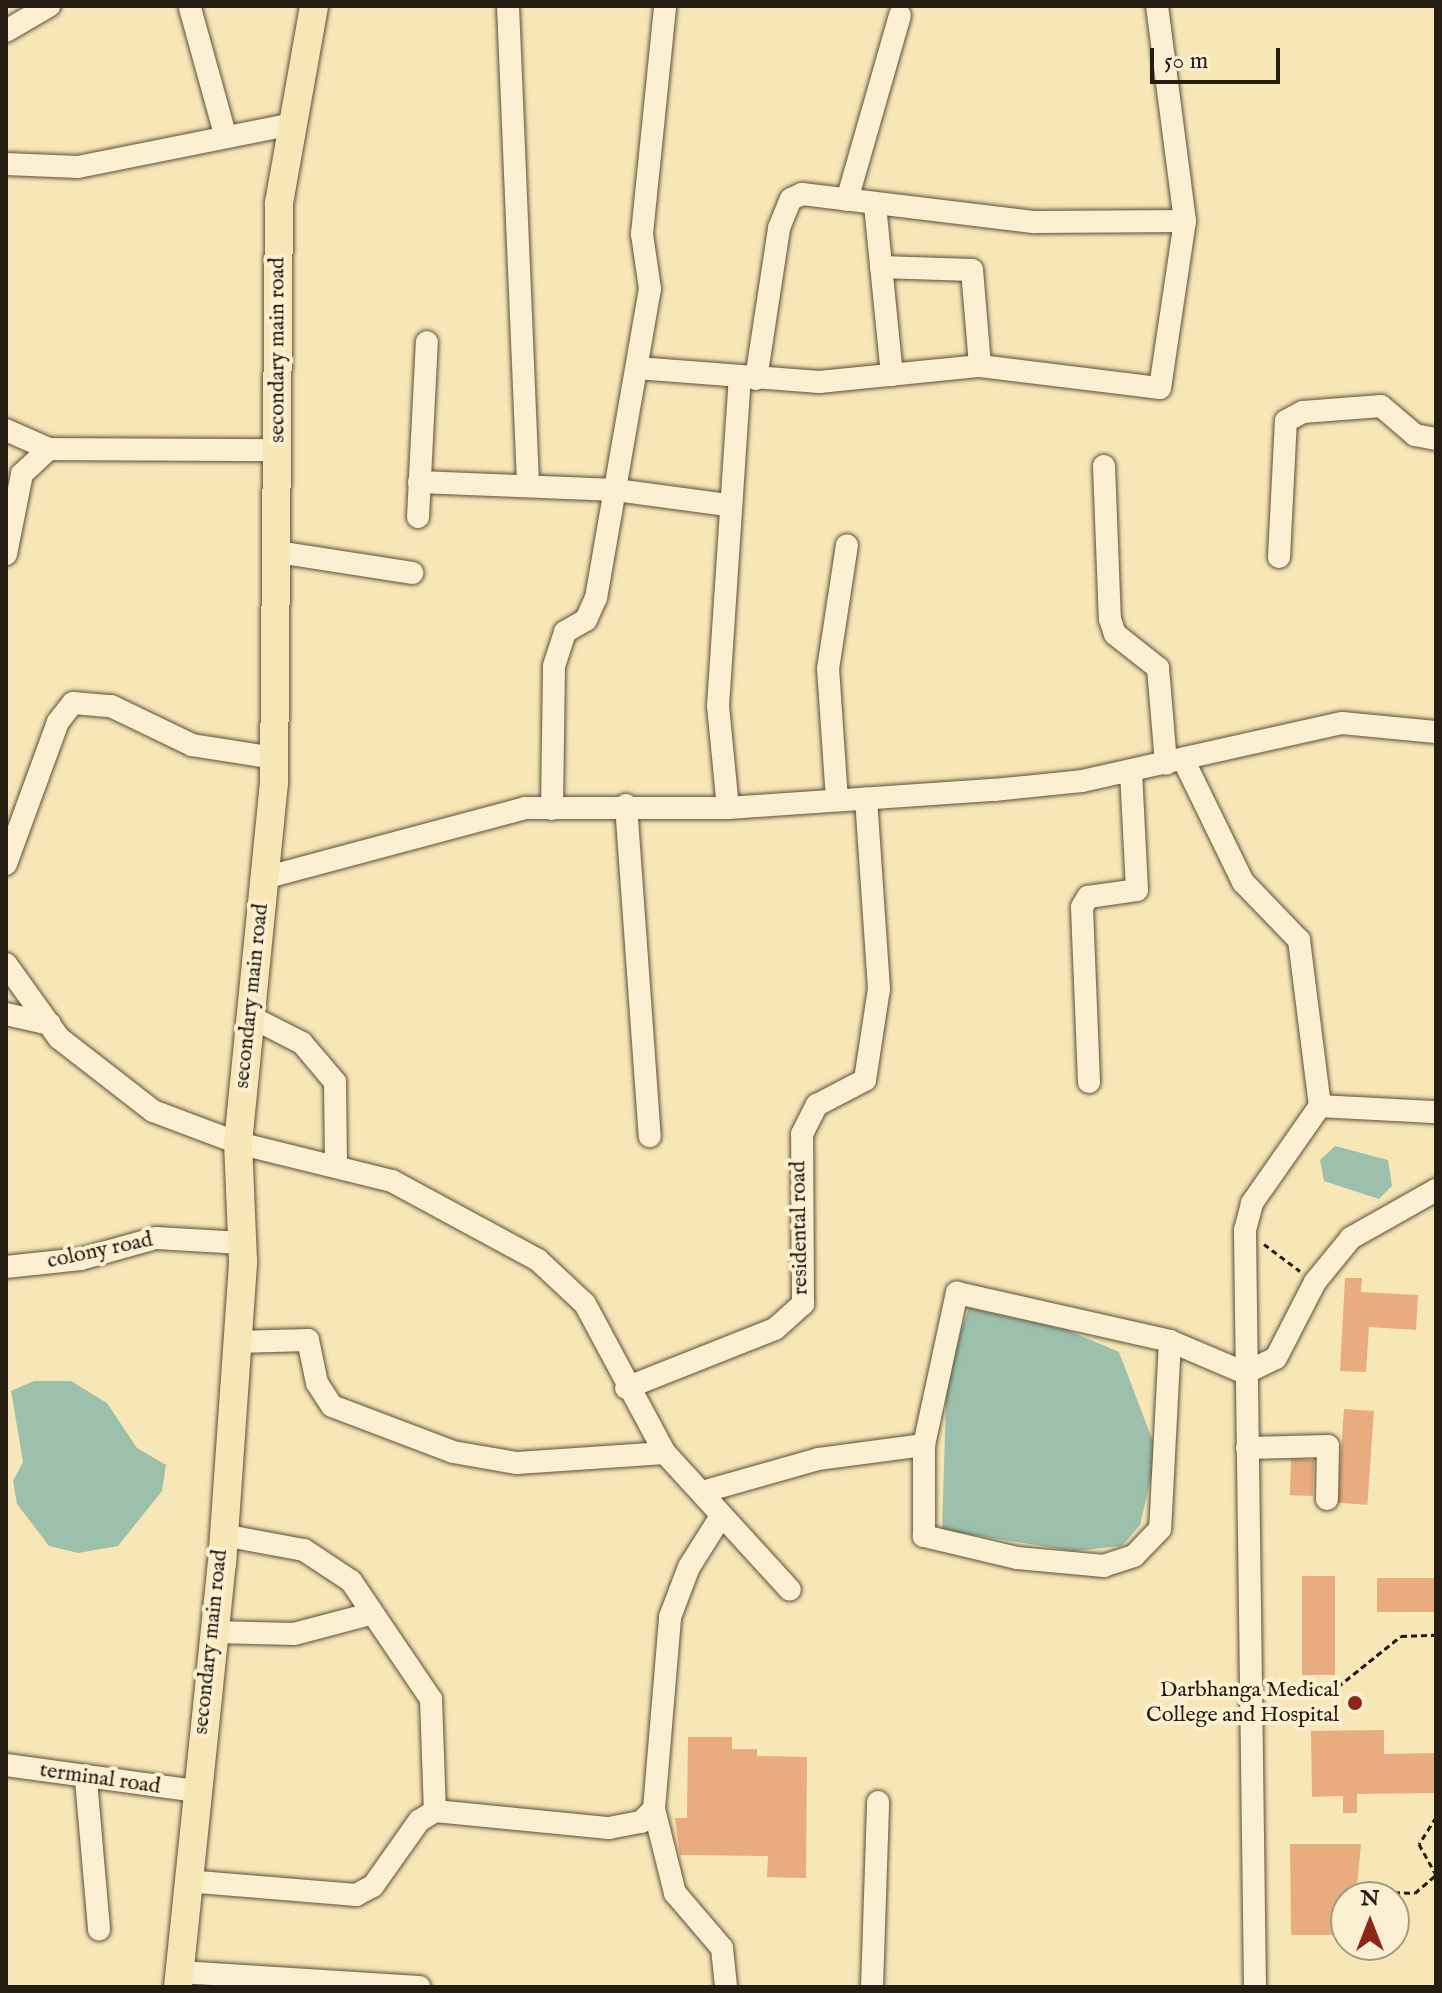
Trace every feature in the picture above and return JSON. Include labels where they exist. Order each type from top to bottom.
[{"type":"main road","name":"secondary main road","points":[[178,1980],[223,1535],[238,1342],[242,1243],[238,1143],[274,758],[279,203],[314,6]]},
{"type":"street","points":[[6,31],[49,6]]},
{"type":"street","points":[[508,6],[528,484]]},
{"type":"street","points":[[552,809],[554,666],[565,632],[586,620],[596,598],[650,289],[642,234],[665,6]]},
{"type":"street","points":[[637,368],[748,379],[892,375],[980,366],[1160,388],[1185,221],[1157,6]]},
{"type":"street","points":[[190,8],[225,134]]},
{"type":"street","points":[[847,200],[900,15]]},
{"type":"street","points":[[6,164],[78,167],[225,134],[293,124]]},
{"type":"street","points":[[728,808],[718,706],[727,505],[748,379],[783,212],[802,194],[1035,222],[1185,221]]},
{"type":"street","points":[[875,205],[892,375]]},
{"type":"street","points":[[881,267],[972,270],[980,366]]},
{"type":"street","points":[[418,517],[427,342]]},
{"type":"street","points":[[1279,557],[1286,421],[1303,412],[1381,406],[1415,435],[1436,439]]},
{"type":"street","points":[[6,430],[49,449],[277,450]]},
{"type":"street","points":[[6,554],[22,474],[49,449]]},
{"type":"street","points":[[1104,466],[1110,619],[1115,634],[1158,668],[1175,762],[1243,882],[1299,940],[1320,1106],[1252,1203],[1245,1230],[1246,1694],[1255,1987]]},
{"type":"street","points":[[419,482],[528,484],[616,490],[727,505]]},
{"type":"street","points":[[837,800],[828,669],[847,545]]},
{"type":"street","points":[[278,552],[412,573]]},
{"type":"street","points":[[6,864],[58,722],[73,703],[111,706],[212,751],[274,758]]},
{"type":"street","points":[[264,878],[474,819],[552,809],[626,805],[728,808],[866,798],[1131,771],[1342,723],[1436,732]]},
{"type":"street","points":[[1089,1082],[1082,907],[1088,897],[1137,890],[1131,771]]},
{"type":"street","name":"residental road","points":[[626,1388],[775,1329],[803,1304],[802,1134],[817,1105],[863,1085],[879,989],[866,798]]},
{"type":"street","points":[[626,805],[650,1136]]},
{"type":"street","points":[[6,964],[50,1024],[153,1111],[238,1143],[392,1181],[538,1260],[585,1304],[626,1388],[665,1453],[702,1492],[720,1518],[790,1590]]},
{"type":"street","points":[[6,1014],[50,1024]]},
{"type":"street","points":[[251,1017],[302,1043],[335,1082],[336,1167]]},
{"type":"street","points":[[1320,1106],[1436,1112]]},
{"type":"street","points":[[1170,1341],[1160,1529],[1134,1556],[1104,1566],[1017,1558],[924,1536],[924,1445],[957,1293],[1170,1341],[1245,1373],[1276,1358],[1315,1282],[1351,1238],[1436,1190]]},
{"type":"street","name":"colony road","points":[[6,1267],[81,1259],[156,1238],[242,1243]]},
{"type":"street","points":[[238,1342],[308,1340],[317,1383],[332,1406],[453,1452],[517,1463],[665,1453]]},
{"type":"street","points":[[702,1492],[819,1459],[924,1445]]},
{"type":"street","points":[[1247,1448],[1328,1446],[1327,1499]]},
{"type":"street","points":[[720,1518],[689,1567],[670,1617],[654,1809],[675,1893],[722,1948],[726,1987]]},
{"type":"street","points":[[223,1535],[304,1550],[351,1581],[370,1614],[431,1699],[435,1811]]},
{"type":"street","points":[[214,1632],[294,1634],[370,1614]]},
{"type":"street","name":"terminal road","points":[[6,1765],[86,1780],[195,1791]]},
{"type":"street","points":[[86,1780],[99,1929]]},
{"type":"street","points":[[872,1987],[878,1802]]},
{"type":"street","points":[[186,1881],[356,1895],[373,1886],[419,1821],[435,1811],[609,1828],[641,1822],[654,1809]]},
{"type":"street","points":[[178,1980],[420,1987]]},
{"type":"path","points":[[1245,1230],[1315,1282]]},
{"type":"path","points":[[1246,1694],[1330,1693],[1401,1636],[1436,1635]]},
{"type":"path","points":[[1410,1893],[1415,1893],[1436,1875],[1419,1844],[1436,1817]]},
{"type":"shaded area","points":[[1335,1146],[1388,1160],[1392,1186],[1379,1199],[1324,1181],[1320,1160]]},
{"type":"shaded area","points":[[969,1308],[1067,1330],[1119,1352],[1157,1452],[1140,1525],[1122,1546],[1073,1551],[942,1530],[947,1372]]},
{"type":"shaded area","points":[[34,1381],[71,1381],[107,1403],[137,1448],[166,1465],[162,1491],[118,1546],[78,1553],[49,1546],[17,1504],[13,1481],[23,1462],[11,1391]]},
{"type":"building","points":[[1345,1278],[1362,1278],[1361,1292],[1418,1295],[1416,1330],[1369,1327],[1366,1372],[1340,1371]]},
{"type":"building","points":[[1344,1409],[1374,1411],[1367,1505],[1337,1503]]},
{"type":"building","points":[[1291,1459],[1314,1460],[1313,1496],[1290,1495]]},
{"type":"building","points":[[1302,1576],[1335,1576],[1335,1675],[1302,1675]]},
{"type":"building","points":[[1377,1578],[1436,1578],[1436,1612],[1377,1612]]},
{"type":"building","points":[[1384,1730],[1384,1754],[1436,1753],[1436,1793],[1357,1794],[1357,1813],[1343,1813],[1343,1796],[1312,1797],[1311,1731]]},
{"type":"building","points":[[688,1737],[732,1737],[732,1749],[757,1749],[757,1756],[807,1757],[806,1878],[767,1877],[768,1856],[680,1855],[675,1818],[687,1818]]},
{"type":"building","points":[[1290,1844],[1361,1844],[1358,1881],[1330,1881],[1330,1935],[1291,1935]]},
{"type":"place","name":"Darbhanga Medical College and Hospital","points":[[1355,1703]]}]
